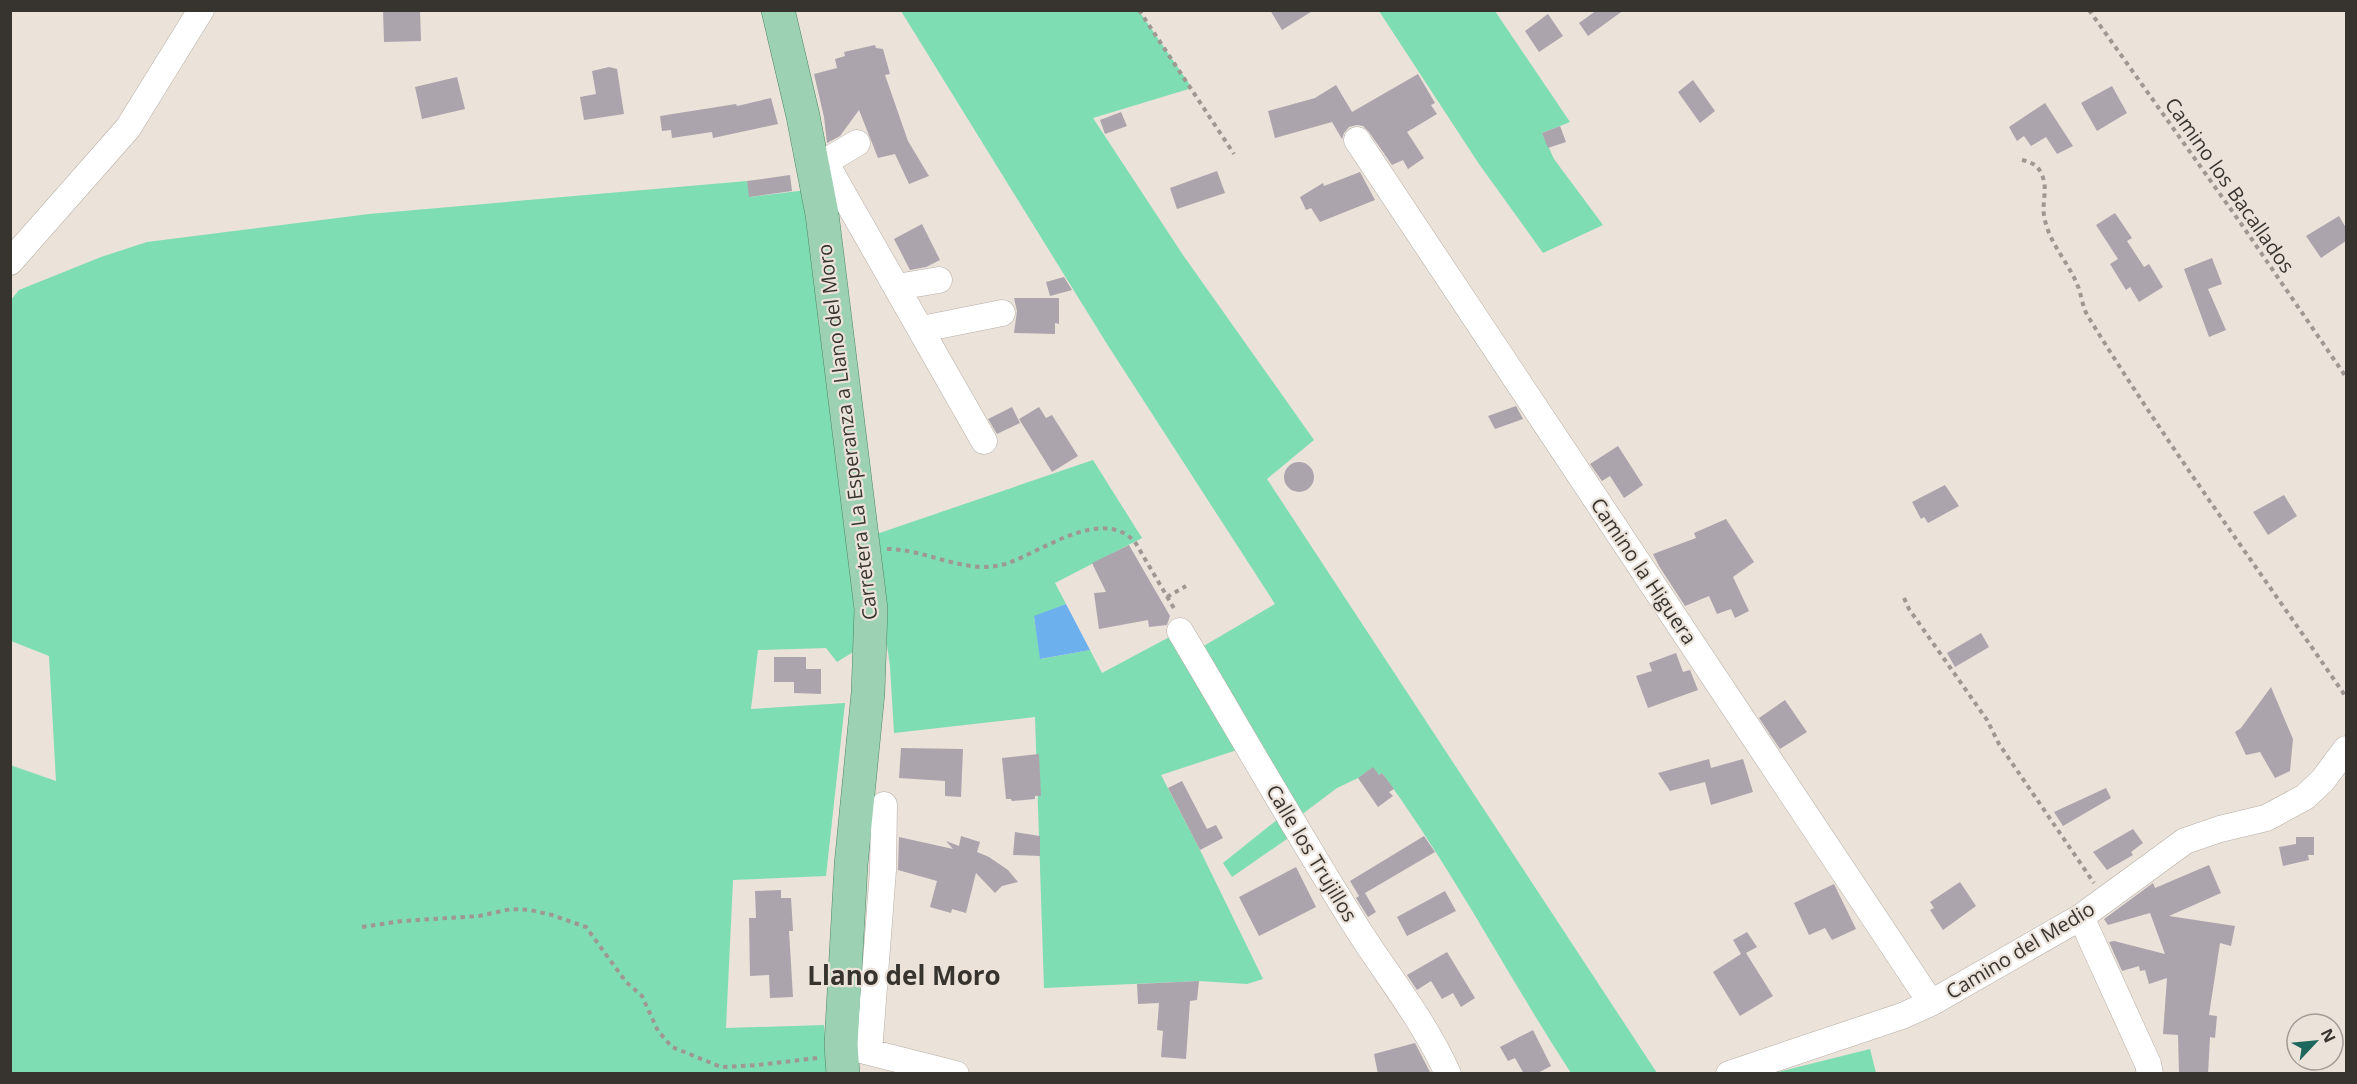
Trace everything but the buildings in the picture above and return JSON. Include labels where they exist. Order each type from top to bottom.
[{"type":"main road","name":"Carretera La Esperanza a Llano del Moro","points":[[778,10],[818,162],[822,214],[871,609],[868,693],[851,865],[849,1056]]},
{"type":"street","points":[[10,262],[128,128],[201,10]]},
{"type":"street","name":"Camino la Higuera","points":[[1357,140],[1931,1003]]},
{"type":"street","points":[[857,143],[818,162],[922,329],[984,441]]},
{"type":"street","points":[[897,287],[939,280]]},
{"type":"street","points":[[922,329],[1002,313]]},
{"type":"street","name":"Calle los Trujillos","points":[[1180,631],[1343,906],[1425,1029],[1448,1074]]},
{"type":"street","name":"Camino del Medio","points":[[1729,1074],[1902,1016],[1931,1003],[2081,917],[2185,842],[2220,829],[2266,818],[2305,797],[2323,780],[2346,749]]},
{"type":"street","points":[[884,805],[883,870],[849,1056],[956,1074]]},
{"type":"street","points":[[2081,917],[2148,1064],[2150,1074]]},
{"type":"path","points":[[1139,10],[1234,154]]},
{"type":"path","name":"Camino los Bacallados","points":[[2089,10],[2242,225],[2346,377]]},
{"type":"path","points":[[2022,160],[2032,162],[2043,176],[2045,186],[2043,213],[2049,234],[2078,285],[2086,313],[2126,377],[2346,697]]},
{"type":"path","points":[[864,550],[908,551],[981,568],[1008,563],[1069,536],[1100,527],[1130,536],[1179,617],[1180,631]]},
{"type":"path","points":[[1167,597],[1186,586]]},
{"type":"path","points":[[1904,598],[1909,609],[1987,720],[1999,744],[2105,898]]},
{"type":"path","points":[[362,927],[402,921],[479,916],[511,909],[552,915],[586,927],[626,982],[642,996],[658,1031],[672,1047],[721,1067],[849,1056]]},
{"type":"green space","points":[[901,11],[1139,11],[1192,88],[1093,118],[1183,255],[1314,440],[1267,479],[1657,1073],[1571,1073],[1456,884],[1382,773],[1379,775],[1372,768],[1337,788],[1297,818],[1197,650],[1275,604],[1107,344]]},
{"type":"green space","points":[[1379,11],[1495,11],[1570,122],[1542,133],[1554,159],[1603,225],[1543,253],[1479,164]]},
{"type":"green space","points":[[747,181],[750,197],[807,190],[824,308],[858,649],[837,662],[826,648],[758,650],[751,709],[845,703],[826,876],[733,880],[726,1028],[824,1025],[828,1073],[11,1073],[10,765],[56,781],[49,656],[11,641],[10,301],[19,290],[101,257],[147,242],[369,214]]},
{"type":"green space","points":[[1093,460],[1142,538],[1055,583],[1066,604],[1034,617],[1041,659],[1090,650],[1102,673],[1175,634],[1243,748],[1161,775],[1263,979],[1247,984],[1199,981],[1044,988],[1035,717],[894,733],[890,666],[871,536]]},
{"type":"green space","points":[[1283,815],[1294,834],[1232,877],[1223,863]]},
{"type":"green space","points":[[1870,1049],[1876,1073],[1774,1073]]},
{"type":"water","points":[[1066,604],[1090,650],[1040,659],[1034,616]]},
{"type":"district","name":"Llano del Moro","points":[[904,975]]}]
